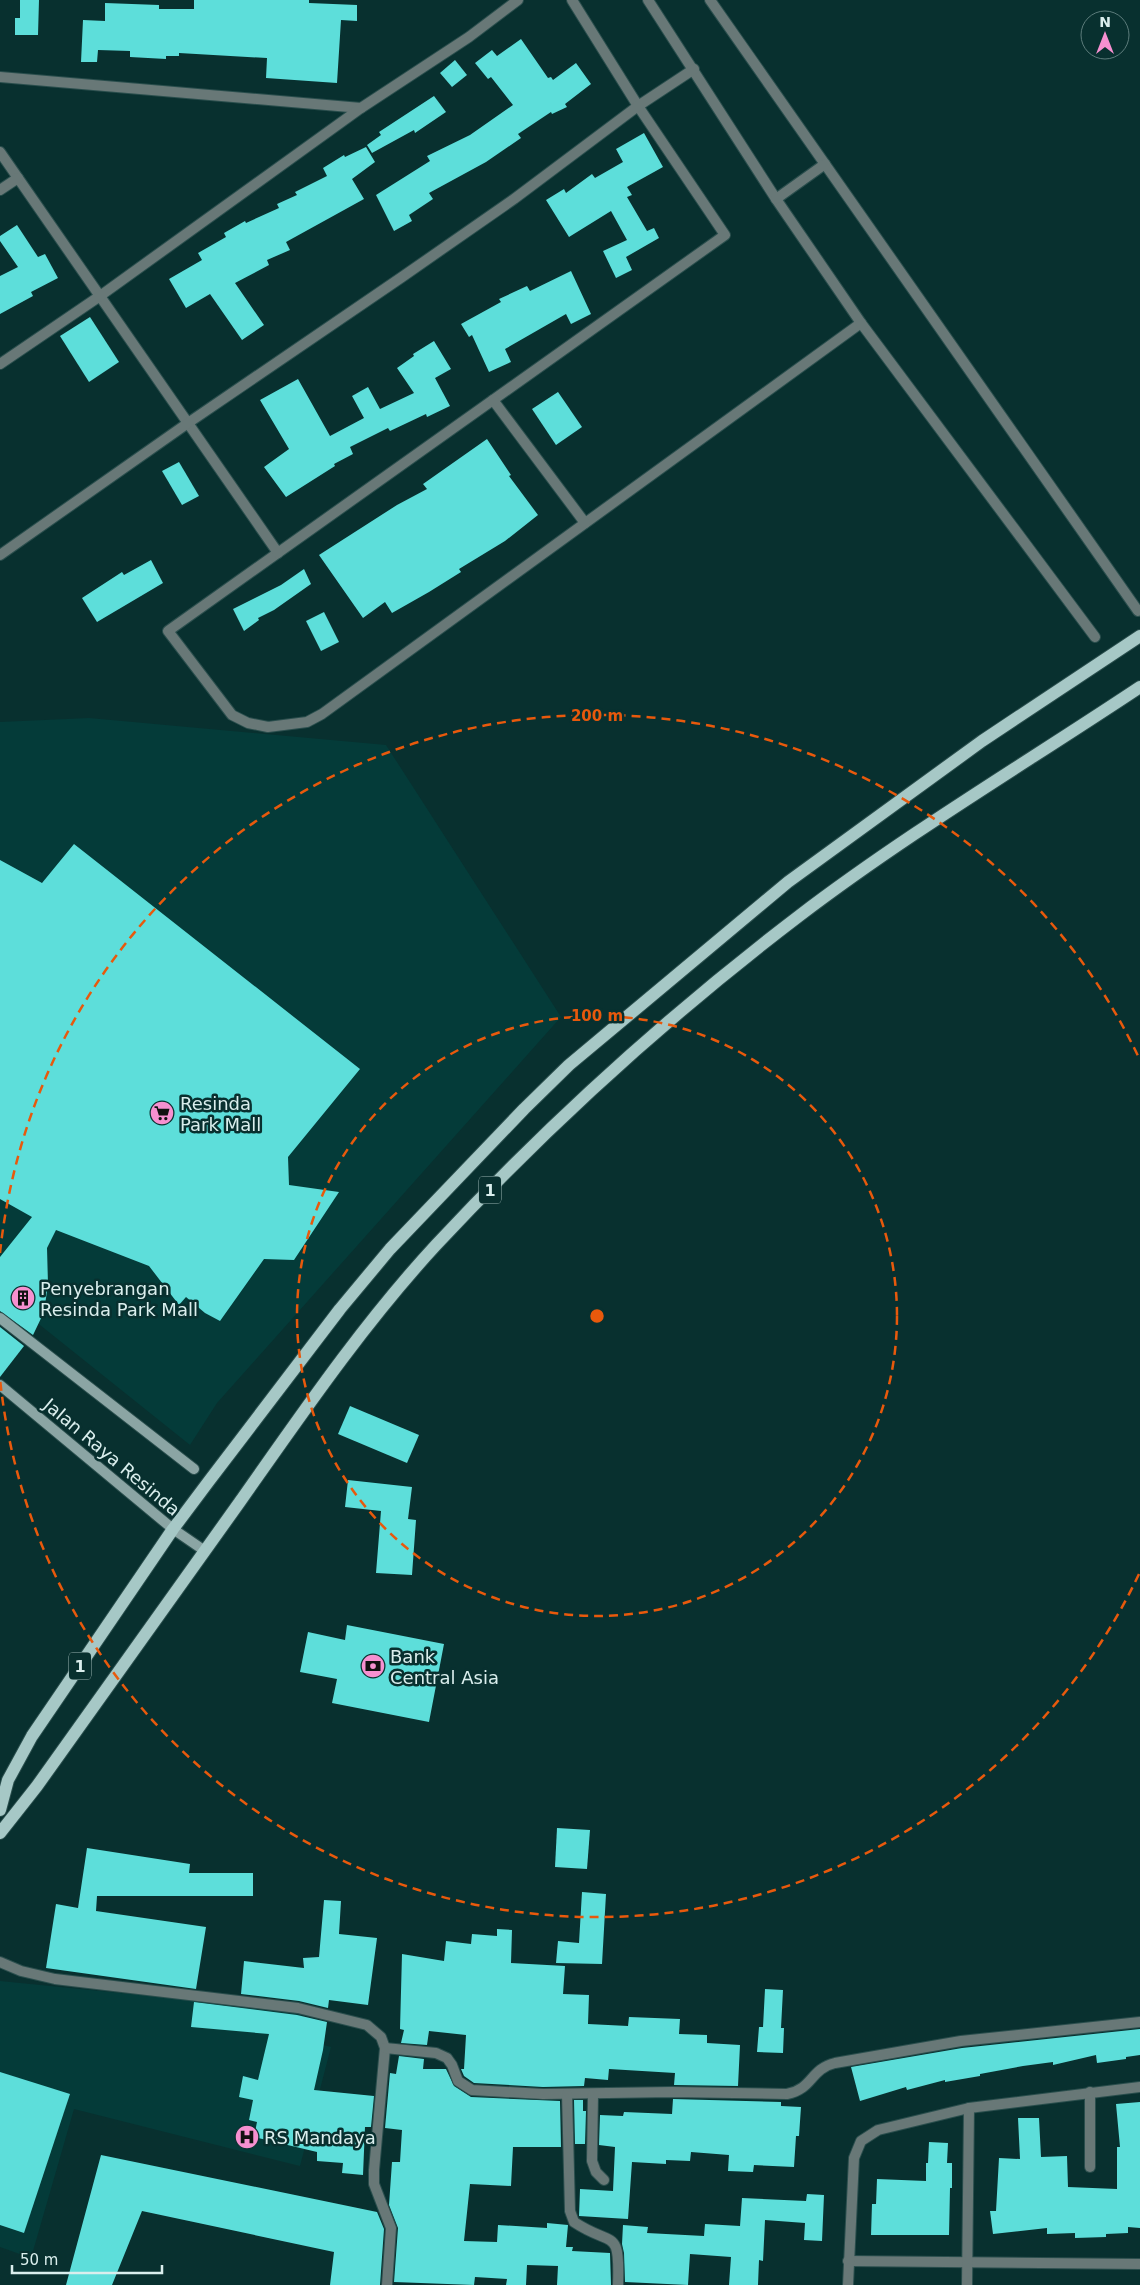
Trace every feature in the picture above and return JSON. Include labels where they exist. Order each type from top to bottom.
[{"type":"main road","name":"1","points":[[0,1810],[8,1780],[32,1736],[173,1529],[340,1309],[390,1249],[568,1065],[788,882],[982,741],[1140,636]]},
{"type":"main road","name":"1","points":[[0,1832],[37,1786],[314,1397],[384,1306],[435,1247],[568,1112],[728,972],[801,915],[983,789],[1140,687]]},
{"type":"street","points":[[0,364],[100,296],[361,108],[469,37],[518,0]]},
{"type":"street","points":[[572,0],[638,106],[725,235],[168,631],[232,715],[248,723],[268,727],[307,722],[322,714],[861,323]]},
{"type":"street","points":[[648,0],[776,199],[861,323],[1095,637]]},
{"type":"street","points":[[710,0],[1138,611]]},
{"type":"street","points":[[0,555],[514,199],[638,106],[694,69]]},
{"type":"street","points":[[0,77],[361,108]]},
{"type":"street","points":[[0,152],[278,553]]},
{"type":"street","points":[[776,199],[825,164]]},
{"type":"street","points":[[0,190],[18,178]]},
{"type":"street","points":[[493,400],[585,523]]},
{"type":"street","points":[[0,1318],[194,1469]]},
{"type":"street","name":"Jalan Raya Resinda","points":[[0,1385],[173,1529],[205,1551]]},
{"type":"street","points":[[0,1962],[21,1971],[55,1979],[298,2008],[367,2025],[381,2037],[385,2048],[374,2184],[391,2228],[387,2285]]},
{"type":"street","points":[[385,2048],[436,2053],[447,2058],[458,2080],[472,2090],[567,2094],[672,2092],[787,2094],[799,2092],[824,2066],[835,2063],[961,2041],[1140,2022]]},
{"type":"street","points":[[848,2285],[854,2158],[861,2141],[878,2130],[969,2108],[1140,2087]]},
{"type":"street","points":[[1090,2092],[1090,2167]]},
{"type":"street","points":[[567,2094],[570,2211],[574,2222],[610,2238],[617,2247],[619,2259],[618,2285]]},
{"type":"street","points":[[593,2094],[592,2162],[596,2172],[604,2180]]},
{"type":"street","points":[[967,2285],[969,2108]]},
{"type":"street","points":[[848,2261],[1140,2264]]},
{"type":"shaded area","name":"Resinda Park Mall","points":[[89,718],[386,745],[561,1017],[217,1403],[190,1445],[0,1293],[0,722]]},
{"type":"shaded area","name":"RS Mandaya","points":[[0,1981],[302,2011],[303,2040],[331,2047],[300,2166],[74,2109],[31,2258],[0,2247]]},
{"type":"building","points":[[20,0],[39,0],[38,35],[15,35],[15,18],[20,18]]},
{"type":"building","points":[[194,0],[309,0],[309,3],[357,5],[357,21],[341,20],[337,83],[266,78],[267,58],[179,53],[179,56],[166,56],[166,59],[130,57],[130,51],[98,50],[97,62],[81,62],[83,20],[105,21],[105,3],[159,5],[159,9],[194,9]]},
{"type":"building","points":[[521,39],[548,78],[551,77],[553,80],[576,63],[591,84],[565,104],[567,107],[552,114],[551,112],[518,134],[521,138],[486,162],[429,193],[433,199],[409,215],[412,221],[394,231],[376,195],[430,161],[427,156],[470,135],[513,105],[491,77],[488,79],[475,63],[492,50],[497,56]]},
{"type":"building","points":[[455,60],[467,75],[452,87],[440,73]]},
{"type":"building","points":[[434,96],[446,112],[415,133],[414,130],[372,153],[367,145],[381,135],[379,132]]},
{"type":"building","points":[[644,133],[663,167],[627,187],[632,195],[627,197],[647,231],[654,228],[659,238],[626,257],[632,270],[616,278],[603,251],[627,240],[611,211],[569,237],[546,200],[564,189],[566,193],[592,174],[595,178],[623,162],[616,149]]},
{"type":"building","points":[[366,147],[375,162],[352,179],[364,199],[286,242],[290,250],[267,260],[269,265],[235,283],[264,325],[242,340],[210,294],[186,308],[169,279],[202,260],[198,253],[226,237],[224,233],[245,221],[246,223],[279,208],[277,204],[297,195],[295,192],[327,176],[323,168],[344,155],[345,157]]},
{"type":"building","points":[[17,225],[38,257],[45,254],[58,278],[31,292],[33,296],[0,314],[0,276],[18,267],[0,241],[0,236]]},
{"type":"building","points":[[571,271],[591,314],[571,324],[566,314],[505,349],[511,362],[489,372],[472,335],[469,337],[461,324],[501,302],[499,299],[527,286],[530,291]]},
{"type":"building","points":[[90,317],[119,362],[89,382],[60,336]]},
{"type":"building","points":[[434,341],[451,369],[435,378],[450,406],[427,417],[426,414],[390,431],[388,428],[350,447],[353,454],[334,464],[335,466],[286,497],[264,467],[289,449],[260,400],[298,379],[330,436],[364,418],[352,396],[368,387],[380,409],[414,393],[397,368],[414,356],[413,354]]},
{"type":"building","points":[[558,392],[582,427],[556,445],[532,409]]},
{"type":"building","points":[[487,439],[511,475],[509,476],[538,515],[505,541],[459,569],[461,572],[429,592],[392,613],[385,602],[363,618],[319,555],[397,505],[427,489],[423,484]]},
{"type":"building","points":[[179,462],[199,496],[182,505],[162,471]]},
{"type":"building","points":[[151,560],[163,583],[97,622],[82,598],[122,572],[124,575]]},
{"type":"building","points":[[304,569],[311,584],[274,610],[258,618],[259,620],[244,631],[233,609],[281,585]]},
{"type":"building","points":[[324,612],[339,642],[321,651],[306,621]]},
{"type":"building","name":"Resinda Park Mall","points":[[74,844],[360,1069],[288,1157],[289,1185],[339,1192],[294,1260],[264,1259],[220,1321],[205,1313],[186,1297],[179,1305],[149,1266],[56,1230],[47,1248],[48,1284],[44,1312],[33,1335],[0,1311],[0,1257],[32,1217],[0,1199],[0,860],[42,883]]},
{"type":"building","points":[[0,1327],[24,1346],[0,1377]]},
{"type":"building","points":[[350,1406],[419,1435],[407,1463],[338,1434]]},
{"type":"building","points":[[348,1480],[412,1487],[408,1519],[416,1520],[412,1575],[376,1573],[381,1511],[345,1507]]},
{"type":"building","points":[[347,1625],[444,1644],[429,1722],[332,1703],[337,1679],[300,1672],[308,1632],[345,1640]]},
{"type":"building","points":[[557,1828],[590,1830],[587,1869],[555,1867]]},
{"type":"building","points":[[87,1848],[190,1864],[189,1873],[253,1873],[253,1896],[97,1896],[96,1911],[206,1927],[196,1989],[46,1968],[56,1904],[78,1908]]},
{"type":"building","points":[[582,1892],[606,1894],[602,1964],[556,1963],[558,1941],[579,1943]]},
{"type":"building","points":[[324,1900],[341,1901],[339,1934],[377,1938],[368,2005],[329,2000],[328,2008],[299,2001],[241,1994],[244,1961],[304,1968],[303,1958],[319,1957]]},
{"type":"building","points":[[497,1929],[512,1930],[511,1963],[565,1966],[563,1994],[589,1995],[588,2024],[628,2026],[629,2017],[680,2019],[679,2034],[707,2035],[707,2043],[740,2045],[738,2086],[674,2085],[675,2073],[609,2069],[608,2080],[585,2078],[584,2086],[543,2087],[474,2083],[464,2076],[461,2069],[464,2069],[466,2035],[429,2031],[427,2045],[401,2043],[404,2030],[400,2029],[402,1954],[444,1961],[446,1941],[471,1944],[472,1934],[497,1936]]},
{"type":"building","points":[[765,1989],[783,1990],[781,2028],[784,2028],[783,2053],[757,2052],[759,2027],[763,2027]]},
{"type":"building","points":[[194,2002],[297,2015],[327,2022],[314,2090],[374,2096],[371,2127],[365,2127],[363,2175],[342,2173],[343,2163],[317,2161],[317,2152],[254,2137],[257,2122],[249,2120],[253,2100],[239,2097],[243,2076],[258,2080],[269,2034],[191,2027]]},
{"type":"building","points":[[1140,2029],[1140,2055],[1126,2057],[1126,2059],[1097,2063],[1096,2055],[1053,2065],[1053,2062],[1023,2066],[980,2074],[980,2076],[945,2082],[945,2080],[907,2090],[906,2087],[860,2101],[851,2067],[962,2048]]},
{"type":"building","points":[[399,2056],[424,2059],[423,2069],[446,2069],[454,2086],[471,2097],[560,2101],[561,2147],[513,2147],[511,2186],[470,2184],[464,2241],[497,2242],[498,2225],[547,2228],[547,2223],[568,2225],[566,2247],[573,2247],[572,2251],[610,2253],[611,2285],[557,2285],[558,2266],[527,2265],[526,2285],[506,2285],[507,2279],[475,2277],[474,2285],[394,2282],[398,2228],[389,2205],[392,2162],[400,2162],[402,2130],[385,2128],[390,2073],[396,2074]]},
{"type":"building","points":[[0,2072],[70,2094],[24,2233],[0,2225]]},
{"type":"building","points":[[673,2099],[781,2102],[781,2106],[801,2107],[799,2136],[796,2136],[794,2167],[754,2165],[753,2172],[728,2171],[729,2155],[691,2152],[690,2161],[666,2160],[666,2164],[632,2162],[628,2219],[579,2216],[580,2189],[613,2191],[615,2147],[599,2145],[600,2115],[623,2116],[624,2112],[672,2114]]},
{"type":"building","points":[[574,2100],[583,2100],[583,2111],[586,2111],[585,2144],[575,2144]]},
{"type":"building","points":[[1140,2102],[1140,2228],[1128,2227],[1128,2233],[1106,2234],[1106,2237],[1075,2238],[1075,2233],[1047,2234],[1047,2228],[993,2234],[990,2211],[996,2211],[999,2158],[1020,2159],[1018,2118],[1039,2118],[1041,2157],[1067,2156],[1068,2187],[1117,2189],[1117,2147],[1120,2147],[1116,2104]]},
{"type":"building","points":[[929,2142],[948,2143],[947,2163],[952,2163],[949,2235],[871,2235],[872,2204],[876,2204],[877,2179],[926,2181]]},
{"type":"building","points":[[101,2155],[377,2212],[384,2229],[380,2285],[330,2285],[334,2252],[142,2211],[112,2285],[66,2285]]},
{"type":"building","points":[[807,2194],[824,2195],[822,2241],[804,2240],[805,2223],[765,2220],[763,2261],[759,2260],[758,2285],[729,2285],[731,2257],[690,2254],[688,2285],[625,2282],[622,2244],[623,2225],[648,2227],[647,2233],[704,2236],[705,2224],[740,2226],[742,2198],[806,2201]]},
{"type":"place","name":"Resinda Park Mall","points":[[162,1113]]},
{"type":"place","name":"Penyebrangan Resinda Park Mall","points":[[23,1298]]},
{"type":"place","name":"Bank Central Asia","points":[[373,1666]]},
{"type":"place","name":"RS Mandaya","points":[[247,2137]]}]
